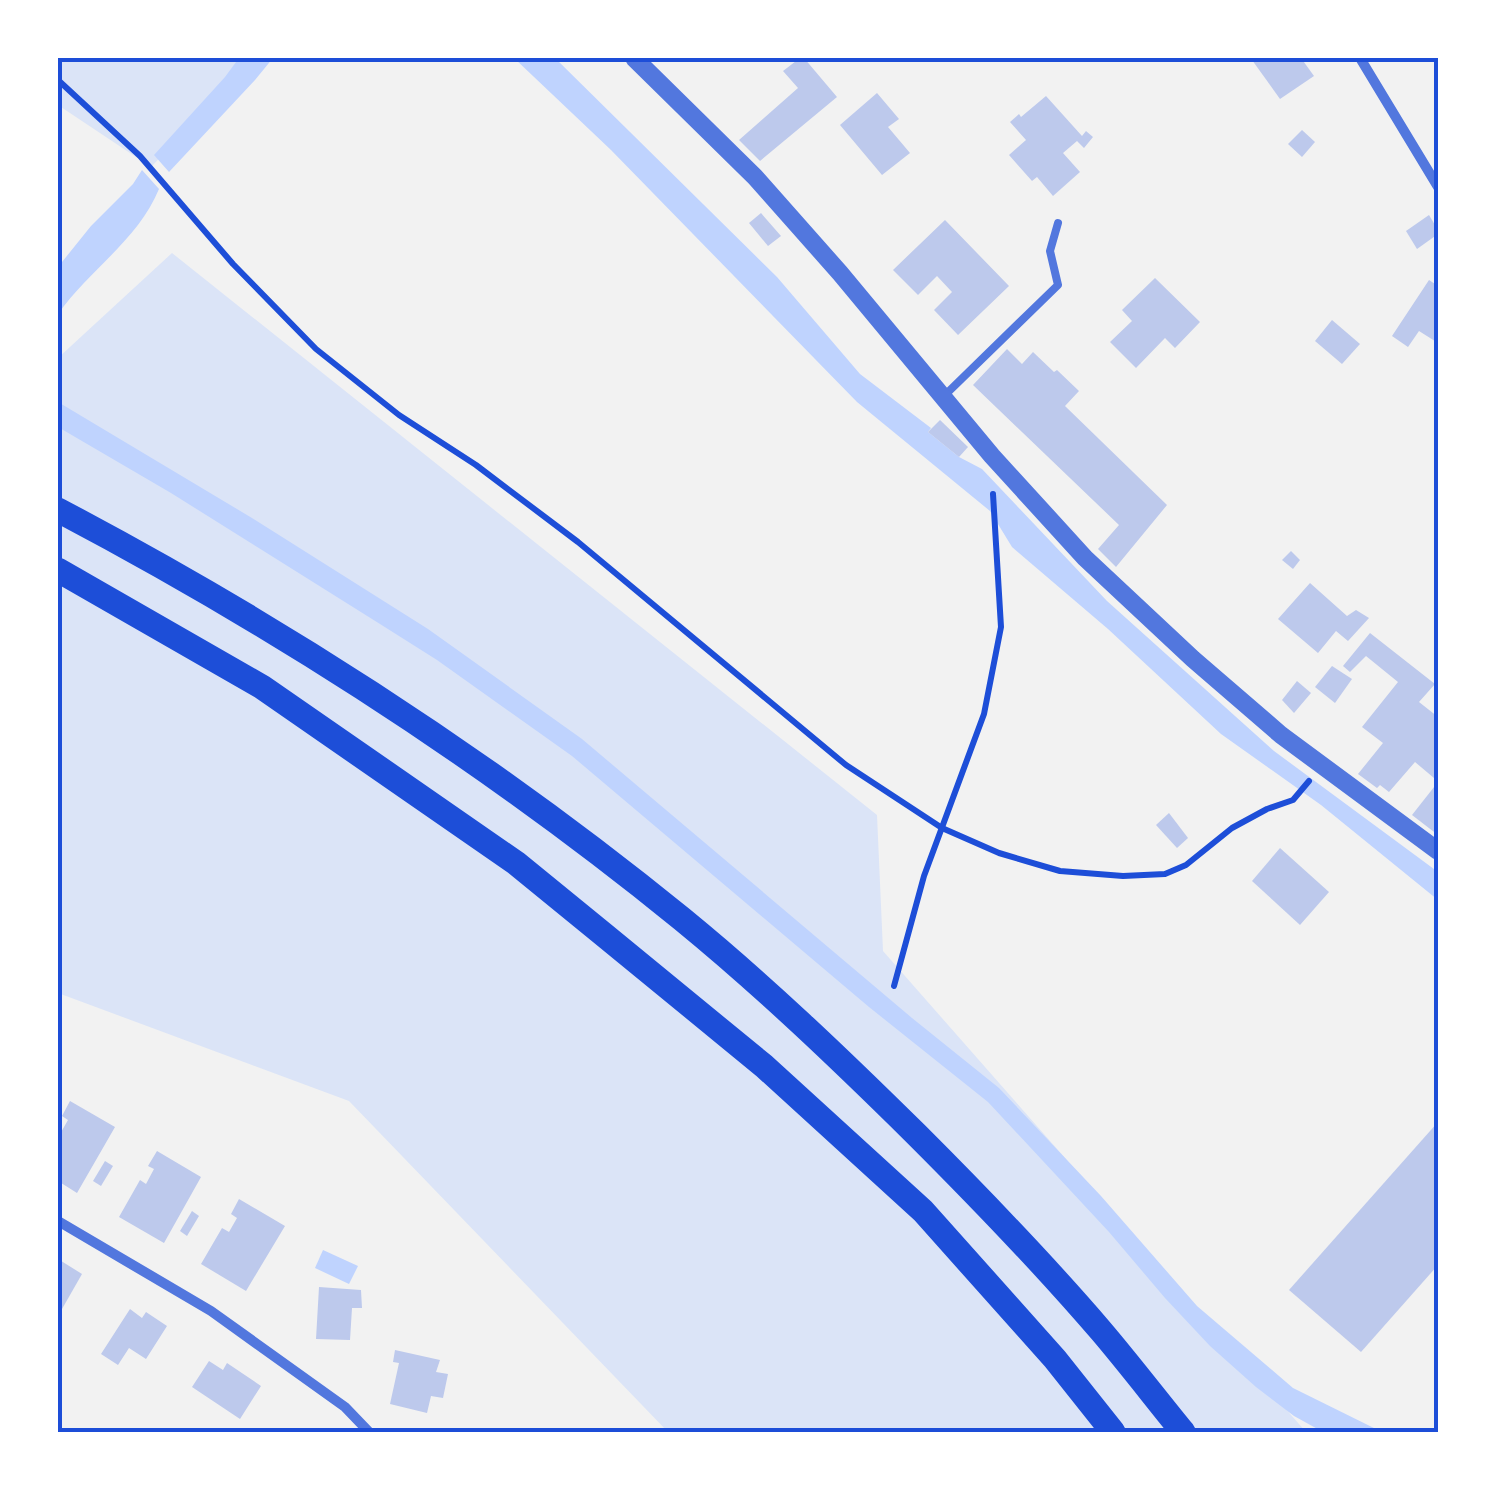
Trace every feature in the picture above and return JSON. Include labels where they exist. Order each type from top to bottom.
[{"type":"main road","points":[[58,510],[146,556],[351,680],[474,762],[683,920],[850,1068],[976,1194],[1102,1332],[1182,1432]]},
{"type":"main road","points":[[58,570],[262,687],[516,863],[603,934],[764,1066],[922,1210],[1055,1359],[1114,1432]]},
{"type":"street","points":[[634,58],[755,177],[992,456],[1085,558],[1281,735],[1438,851]]},
{"type":"street","points":[[1360,58],[1438,187]]},
{"type":"street","points":[[58,1221],[211,1311],[310,1380],[369,1432]]},
{"type":"lane","points":[[943,398],[1058,285],[1050,251],[1058,222]]},
{"type":"path","points":[[58,80],[140,156],[232,264],[316,349],[399,415],[476,465],[578,542],[846,764],[942,828],[999,853],[1060,871],[1123,876],[1165,874],[1186,864],[1232,828],[1266,809],[1293,800]]},
{"type":"path","points":[[894,986],[924,876],[984,714],[1001,627],[993,522]]},
{"type":"shaded area","points":[[58,58],[255,58],[151,167],[58,105]]},
{"type":"shaded area","points":[[172,253],[877,815],[883,951],[1306,1432],[668,1432],[349,1101],[58,993],[58,358]]},
{"type":"water","points":[[239,58],[273,58],[169,172],[154,155]]},
{"type":"water","points":[[514,58],[555,58],[777,277],[860,374],[931,428],[928,432],[959,457],[982,469],[1107,601],[1274,751],[1438,872],[1438,900],[1321,805],[1221,734],[1012,547],[990,511],[857,402],[611,150]]},
{"type":"water","points":[[142,170],[159,189],[150,207],[58,314],[58,267]]},
{"type":"water","points":[[58,402],[428,629],[582,739],[999,1088],[1197,1306],[1293,1388],[1382,1432],[1323,1432],[1256,1387],[1210,1346],[988,1102],[869,1007],[572,756],[437,660],[58,427]]},
{"type":"water","points":[[323,1250],[358,1266],[349,1284],[315,1268]]},
{"type":"building","points":[[800,58],[837,97],[760,161],[739,140],[798,88],[783,71]]},
{"type":"building","points":[[1301,58],[1314,76],[1280,99],[1252,60]]},
{"type":"building","points":[[877,93],[899,119],[888,127],[910,153],[882,175],[840,125]]},
{"type":"building","points":[[1046,96],[1082,136],[1086,131],[1093,137],[1084,148],[1077,141],[1063,153],[1080,172],[1053,196],[1037,177],[1032,181],[1009,155],[1026,140],[1010,122]]},
{"type":"building","points":[[1302,130],[1315,142],[1302,157],[1288,144]]},
{"type":"building","points":[[761,213],[781,236],[768,246],[749,223]]},
{"type":"building","points":[[1429,215],[1438,234],[1417,249],[1406,231]]},
{"type":"building","points":[[945,220],[1009,286],[958,335],[934,310],[952,292],[937,276],[918,295],[893,270]]},
{"type":"building","points":[[1155,278],[1200,322],[1175,348],[1165,338],[1136,368],[1110,342],[1132,321],[1122,310]]},
{"type":"building","points":[[1429,280],[1438,286],[1438,343],[1419,331],[1408,347],[1392,336]]},
{"type":"building","points":[[1332,320],[1360,344],[1342,364],[1315,341]]},
{"type":"building","points":[[1007,349],[1022,364],[1033,352],[1079,391],[1065,406],[1167,505],[1116,567],[1098,549],[1119,525],[973,385]]},
{"type":"building","points":[[940,420],[968,447],[959,457],[928,432]]},
{"type":"building","points":[[1291,551],[1300,560],[1293,569],[1282,560]]},
{"type":"building","points":[[1310,583],[1347,616],[1356,610],[1369,618],[1348,641],[1336,631],[1318,653],[1278,619]]},
{"type":"building","points":[[1370,633],[1435,684],[1419,702],[1438,717],[1438,772],[1434,778],[1415,762],[1389,792],[1358,774],[1383,743],[1362,727],[1398,682],[1366,656],[1350,672],[1343,666]]},
{"type":"building","points":[[1332,666],[1352,679],[1335,703],[1315,687]]},
{"type":"building","points":[[1297,681],[1311,693],[1294,713],[1282,700]]},
{"type":"building","points":[[1438,782],[1438,835],[1412,815]]},
{"type":"building","points":[[1169,813],[1188,838],[1177,848],[1156,825]]},
{"type":"building","points":[[1280,848],[1329,892],[1300,925],[1252,881]]},
{"type":"building","points":[[70,1101],[115,1127],[77,1193],[58,1181],[58,1133],[68,1120],[62,1116]]},
{"type":"building","points":[[1438,1122],[1438,1265],[1361,1352],[1289,1290]]},
{"type":"building","points":[[157,1151],[201,1177],[164,1243],[119,1217],[140,1180],[146,1184],[154,1169],[148,1166]]},
{"type":"building","points":[[105,1161],[113,1166],[101,1186],[93,1181]]},
{"type":"building","points":[[239,1199],[285,1226],[246,1291],[201,1264],[222,1228],[229,1232],[237,1218],[231,1214]]},
{"type":"building","points":[[192,1211],[199,1216],[187,1236],[180,1231]]},
{"type":"building","points":[[58,1259],[82,1274],[58,1316]]},
{"type":"building","points":[[319,1287],[361,1290],[362,1308],[352,1308],[350,1340],[316,1339]]},
{"type":"building","points":[[130,1309],[142,1318],[146,1312],[167,1326],[146,1359],[129,1348],[118,1365],[101,1354]]},
{"type":"building","points":[[395,1350],[440,1360],[436,1372],[448,1374],[443,1398],[431,1396],[427,1413],[390,1404],[399,1363],[393,1362]]},
{"type":"building","points":[[209,1361],[223,1370],[227,1363],[261,1386],[240,1419],[192,1387]]}]
